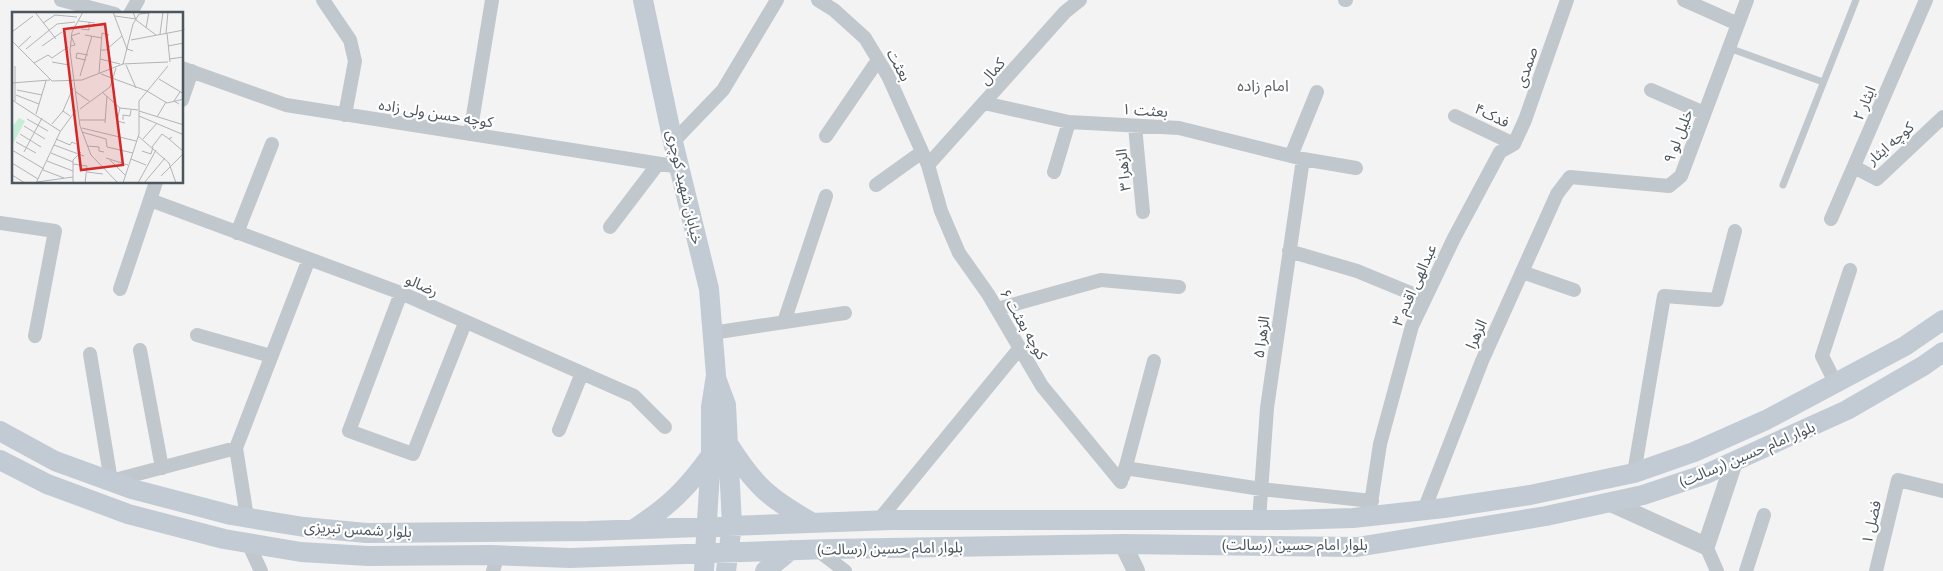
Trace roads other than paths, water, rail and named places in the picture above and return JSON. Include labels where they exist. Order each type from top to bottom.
[{"type":"main road","name":"خیابان شهید کوچری","points":[[643,0],[673,142],[709,289],[716,375],[726,405],[732,525],[727,562]]},
{"type":"main road","name":"بلوار امام حسین (رسالت)","points":[[732,525],[878,521],[1258,520],[1370,509],[1424,510],[1530,495],[1634,473],[1694,452],[1748,428],[1836,384],[1904,346],[1943,320]]},
{"type":"main road","name":"بلوار امام حسین (رسالت)","points":[[727,562],[790,550],[816,549],[1123,544],[1357,547],[1546,516],[1644,496],[1706,474],[1847,410],[1923,366],[1943,352]]},
{"type":"main road","name":"خیابان شهید کوچری","points":[[705,562],[711,455],[710,407],[716,375]]},
{"type":"main road","name":"بلوار شمس تبریزی","points":[[0,431],[55,461],[132,489],[247,518],[304,527],[366,532],[501,533],[732,525]]},
{"type":"main road","points":[[728,443],[748,476],[777,503],[811,522]]},
{"type":"main road","points":[[634,529],[664,509],[677,497],[690,484],[711,455]]},
{"type":"main road","name":"بلوار شمس تبریزی","points":[[0,460],[47,484],[128,514],[224,539],[301,552],[495,563],[570,558],[727,562]]},
{"type":"main road","points":[[766,571],[790,550]]},
{"type":"main road","points":[[570,558],[602,571]]},
{"type":"street","points":[[61,0],[107,12]]},
{"type":"street","points":[[131,12],[138,0]]},
{"type":"street","points":[[323,0],[350,40],[355,61],[345,115]]},
{"type":"street","points":[[470,134],[492,0]]},
{"type":"street","points":[[673,142],[723,90],[776,0]]},
{"type":"street","name":"بعثت","points":[[818,0],[834,10],[865,38],[888,76],[925,159]]},
{"type":"street","name":"کمال","points":[[876,185],[925,159],[984,103],[1065,12],[1080,0]]},
{"type":"street","name":"صمدی","points":[[1514,144],[1567,0]]},
{"type":"street","points":[[1684,0],[1738,24]]},
{"type":"street","name":"خلیل لو ۹","points":[[1570,177],[1669,186],[1681,176],[1747,0]]},
{"type":"street","name":"ایثار ۲","points":[[1831,219],[1926,0]]},
{"type":"street","points":[[826,136],[878,60]]},
{"type":"street","points":[[184,88],[187,69]]},
{"type":"street","name":"کوچه حسن ولی زاده","points":[[187,69],[286,105],[680,168]]},
{"type":"street","points":[[1650,90],[1704,113]]},
{"type":"street","name":"الزهرا ۵","points":[[1258,520],[1267,408],[1290,251],[1297,157],[1317,92]]},
{"type":"street","name":"بعثت ۱","points":[[984,103],[1069,122],[1179,128],[1297,157],[1356,168]]},
{"type":"street","name":"فدک۴","points":[[1455,116],[1514,144]]},
{"type":"street","name":"کوچه ایثار","points":[[1854,167],[1877,179],[1943,117]]},
{"type":"street","points":[[1054,172],[1069,122]]},
{"type":"street","name":"الزهرا ۳","points":[[1134,126],[1143,212]]},
{"type":"street","points":[[237,234],[272,144]]},
{"type":"street","name":"عبدالهی اقدم ۳","points":[[1370,509],[1383,435],[1412,326],[1454,238],[1500,152],[1514,144]]},
{"type":"street","name":"کوچه بعثت ۶","points":[[925,159],[941,211],[959,252],[1042,386],[1121,482],[1125,468]]},
{"type":"street","points":[[610,227],[658,164]]},
{"type":"street","name":"الزهرا","points":[[1424,510],[1482,360],[1557,194],[1570,177]]},
{"type":"street","points":[[120,289],[155,184]]},
{"type":"street","points":[[784,322],[826,196]]},
{"type":"street","name":"رضالو","points":[[150,200],[237,234],[401,293],[465,323],[634,396],[665,428]]},
{"type":"street","points":[[0,223],[55,230],[35,336]]},
{"type":"street","points":[[1634,473],[1664,296],[1717,300],[1735,231]]},
{"type":"street","points":[[1290,251],[1358,270],[1424,299]]},
{"type":"street","points":[[247,518],[236,448],[309,259]]},
{"type":"street","points":[[1836,384],[1822,356],[1850,270]]},
{"type":"street","points":[[1522,272],[1574,290]]},
{"type":"street","points":[[996,309],[1101,280],[1179,287]]},
{"type":"street","points":[[401,293],[349,431],[413,454],[465,323]]},
{"type":"street","points":[[712,333],[845,312]]},
{"type":"street","points":[[197,335],[271,356]]},
{"type":"street","points":[[878,521],[1019,349]]},
{"type":"street","points":[[140,350],[162,468]]},
{"type":"street","points":[[90,354],[111,481],[236,448]]},
{"type":"street","points":[[1154,361],[1125,468],[1261,489],[1370,509]]},
{"type":"street","points":[[559,430],[582,373]]},
{"type":"street","points":[[1706,546],[1734,462]]},
{"type":"street","name":"فضل ۱","points":[[1876,571],[1898,480],[1943,491]]},
{"type":"street","points":[[1611,503],[1706,546],[1717,571]]},
{"type":"street","points":[[1746,571],[1764,515]]},
{"type":"street","points":[[248,542],[261,571]]},
{"type":"street","points":[[1123,544],[1136,571]]},
{"type":"street","points":[[816,549],[845,571]]},
{"type":"lane","points":[[1783,185],[1856,0]]},
{"type":"lane","points":[[1729,48],[1823,82]]},
{"type":"district","name":"امام زاده","points":[[1263,85]]}]
